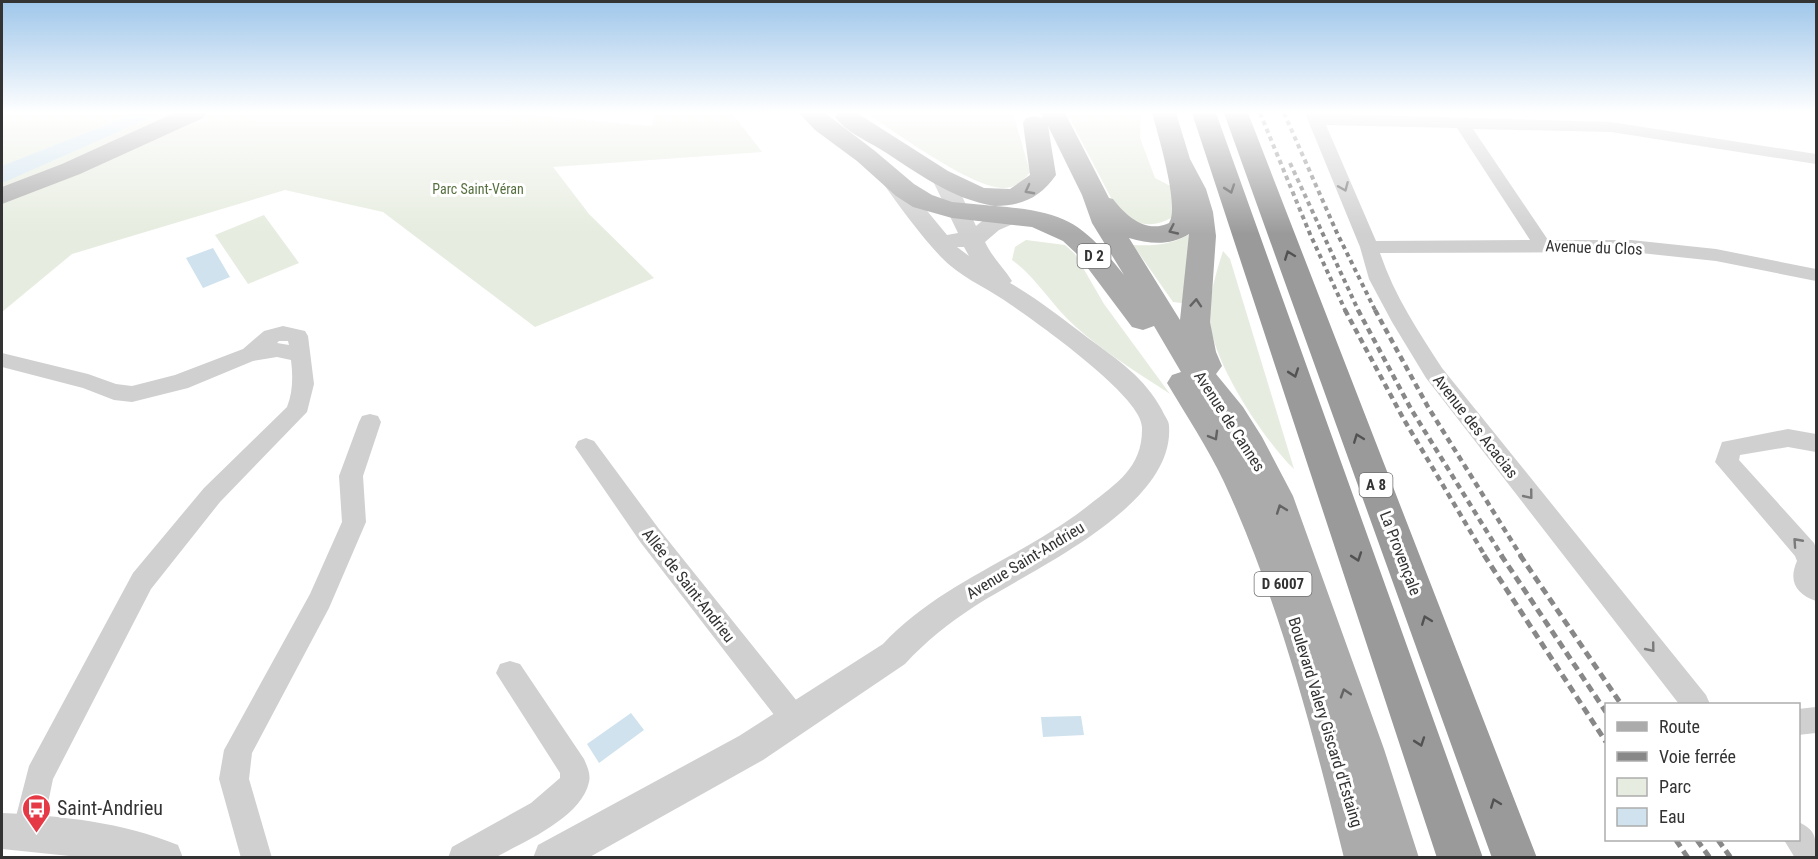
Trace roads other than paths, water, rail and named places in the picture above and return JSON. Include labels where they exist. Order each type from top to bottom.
[{"type":"highway","name":"A 8","points":[[1218,153],[1460,858]]},
{"type":"highway","name":"La Provençale","points":[[1251,153],[1515,858]]},
{"type":"main road","points":[[2,196],[106,153]]},
{"type":"main road","name":"D 2","points":[[862,153],[893,182],[924,202],[959,210],[1005,207],[1034,189],[1043,175],[1042,153]]},
{"type":"main road","name":"D 2","points":[[904,153],[942,177],[1005,207],[1058,225],[1080,239],[1152,331]]},
{"type":"main road","name":"D 6007","points":[[1054,153],[1075,206],[1108,256],[1152,331]]},
{"type":"main road","name":"Avenue de Cannes","points":[[1065,153],[1095,195],[1106,223],[1201,378],[1231,416],[1259,461],[1276,496],[1363,749]]},
{"type":"main road","points":[[1095,195],[1117,221],[1135,231],[1152,236],[1176,230],[1186,220],[1187,213],[1175,153]]},
{"type":"main road","points":[[1177,159],[1189,176],[1202,231],[1195,310],[1197,350],[1231,416]]},
{"type":"main road","name":"Boulevard Valery Giscard d'Estaing","points":[[1152,331],[1239,477],[1279,570],[1340,757],[1367,858]]},
{"type":"main road","name":"Boulevard Valery Giscard d'Estaing","points":[[1363,749],[1396,858]]},
{"type":"street","name":"Avenue des Acacias","points":[[1329,153],[1369,247],[1379,279],[1402,322],[1434,373],[1694,703]]},
{"type":"street","points":[[1481,153],[1542,245]]},
{"type":"street","points":[[1778,153],[1816,159]]},
{"type":"street","name":"D 2","points":[[942,177],[987,266],[1013,295]]},
{"type":"street","name":"Avenue Saint-Andrieu","points":[[551,858],[751,748],[795,720],[894,654],[913,633],[965,596],[986,586],[1106,510],[1133,486],[1151,460],[1156,424],[1141,396],[1116,371],[1013,295],[976,274],[934,236],[893,182]]},
{"type":"street","name":"D 2","points":[[973,240],[991,225],[1005,207]]},
{"type":"street","points":[[959,210],[942,220],[934,236],[948,240],[973,240]]},
{"type":"street","name":"Avenue du Clos","points":[[1369,247],[1631,246],[1706,254],[1816,275]]},
{"type":"street","points":[[2,360],[88,382],[114,392],[132,394],[180,382],[250,354],[277,350],[300,354],[303,366],[303,400],[300,406],[212,495],[142,581],[39,776],[14,832],[143,849],[165,858]]},
{"type":"street","points":[[257,858],[234,779],[238,750],[320,600],[354,522],[351,476],[370,422]]},
{"type":"street","points":[[1816,443],[1788,438],[1730,448],[1727,462],[1805,550],[1810,561],[1805,572],[1805,579],[1816,590]]},
{"type":"street","name":"Allée de Saint-Andrieu","points":[[586,447],[650,536],[795,720]]},
{"type":"street","points":[[463,858],[511,832],[564,798],[574,783],[574,769],[510,673]]},
{"type":"street","points":[[1800,722],[1816,720]]},
{"type":"street","points":[[1800,839],[1815,858]]},
{"type":"water","points":[[35,153],[70,153],[2,183],[2,166]]},
{"type":"water","points":[[213,248],[230,277],[203,288],[186,258]]},
{"type":"water","points":[[631,713],[644,730],[599,763],[587,744]]},
{"type":"water","points":[[1081,716],[1084,735],[1043,737],[1041,717]]},
{"type":"railway","points":[[1277,153],[1346,311]]},
{"type":"railway","points":[[1302,153],[1337,233],[1375,310]]},
{"type":"railway","points":[[1290,163],[1359,311]]},
{"type":"railway","points":[[1375,310],[1428,407],[1521,556]]},
{"type":"railway","points":[[1346,311],[1403,418],[1485,556]]},
{"type":"railway","points":[[1359,311],[1411,409],[1502,556]]},
{"type":"railway","points":[[1484,555],[1605,740]]},
{"type":"railway","points":[[1501,555],[1605,711]]},
{"type":"railway","points":[[1520,555],[1620,703]]},
{"type":"railway","points":[[1677,841],[1688,858]]},
{"type":"railway","points":[[1698,841],[1710,858]]},
{"type":"railway","points":[[1719,841],[1731,858]]},
{"type":"place","name":"Saint-Andrieu","points":[[36,834]]},
{"type":"park label","name":"Parc Saint-Véran","points":[[478,189]]}]
